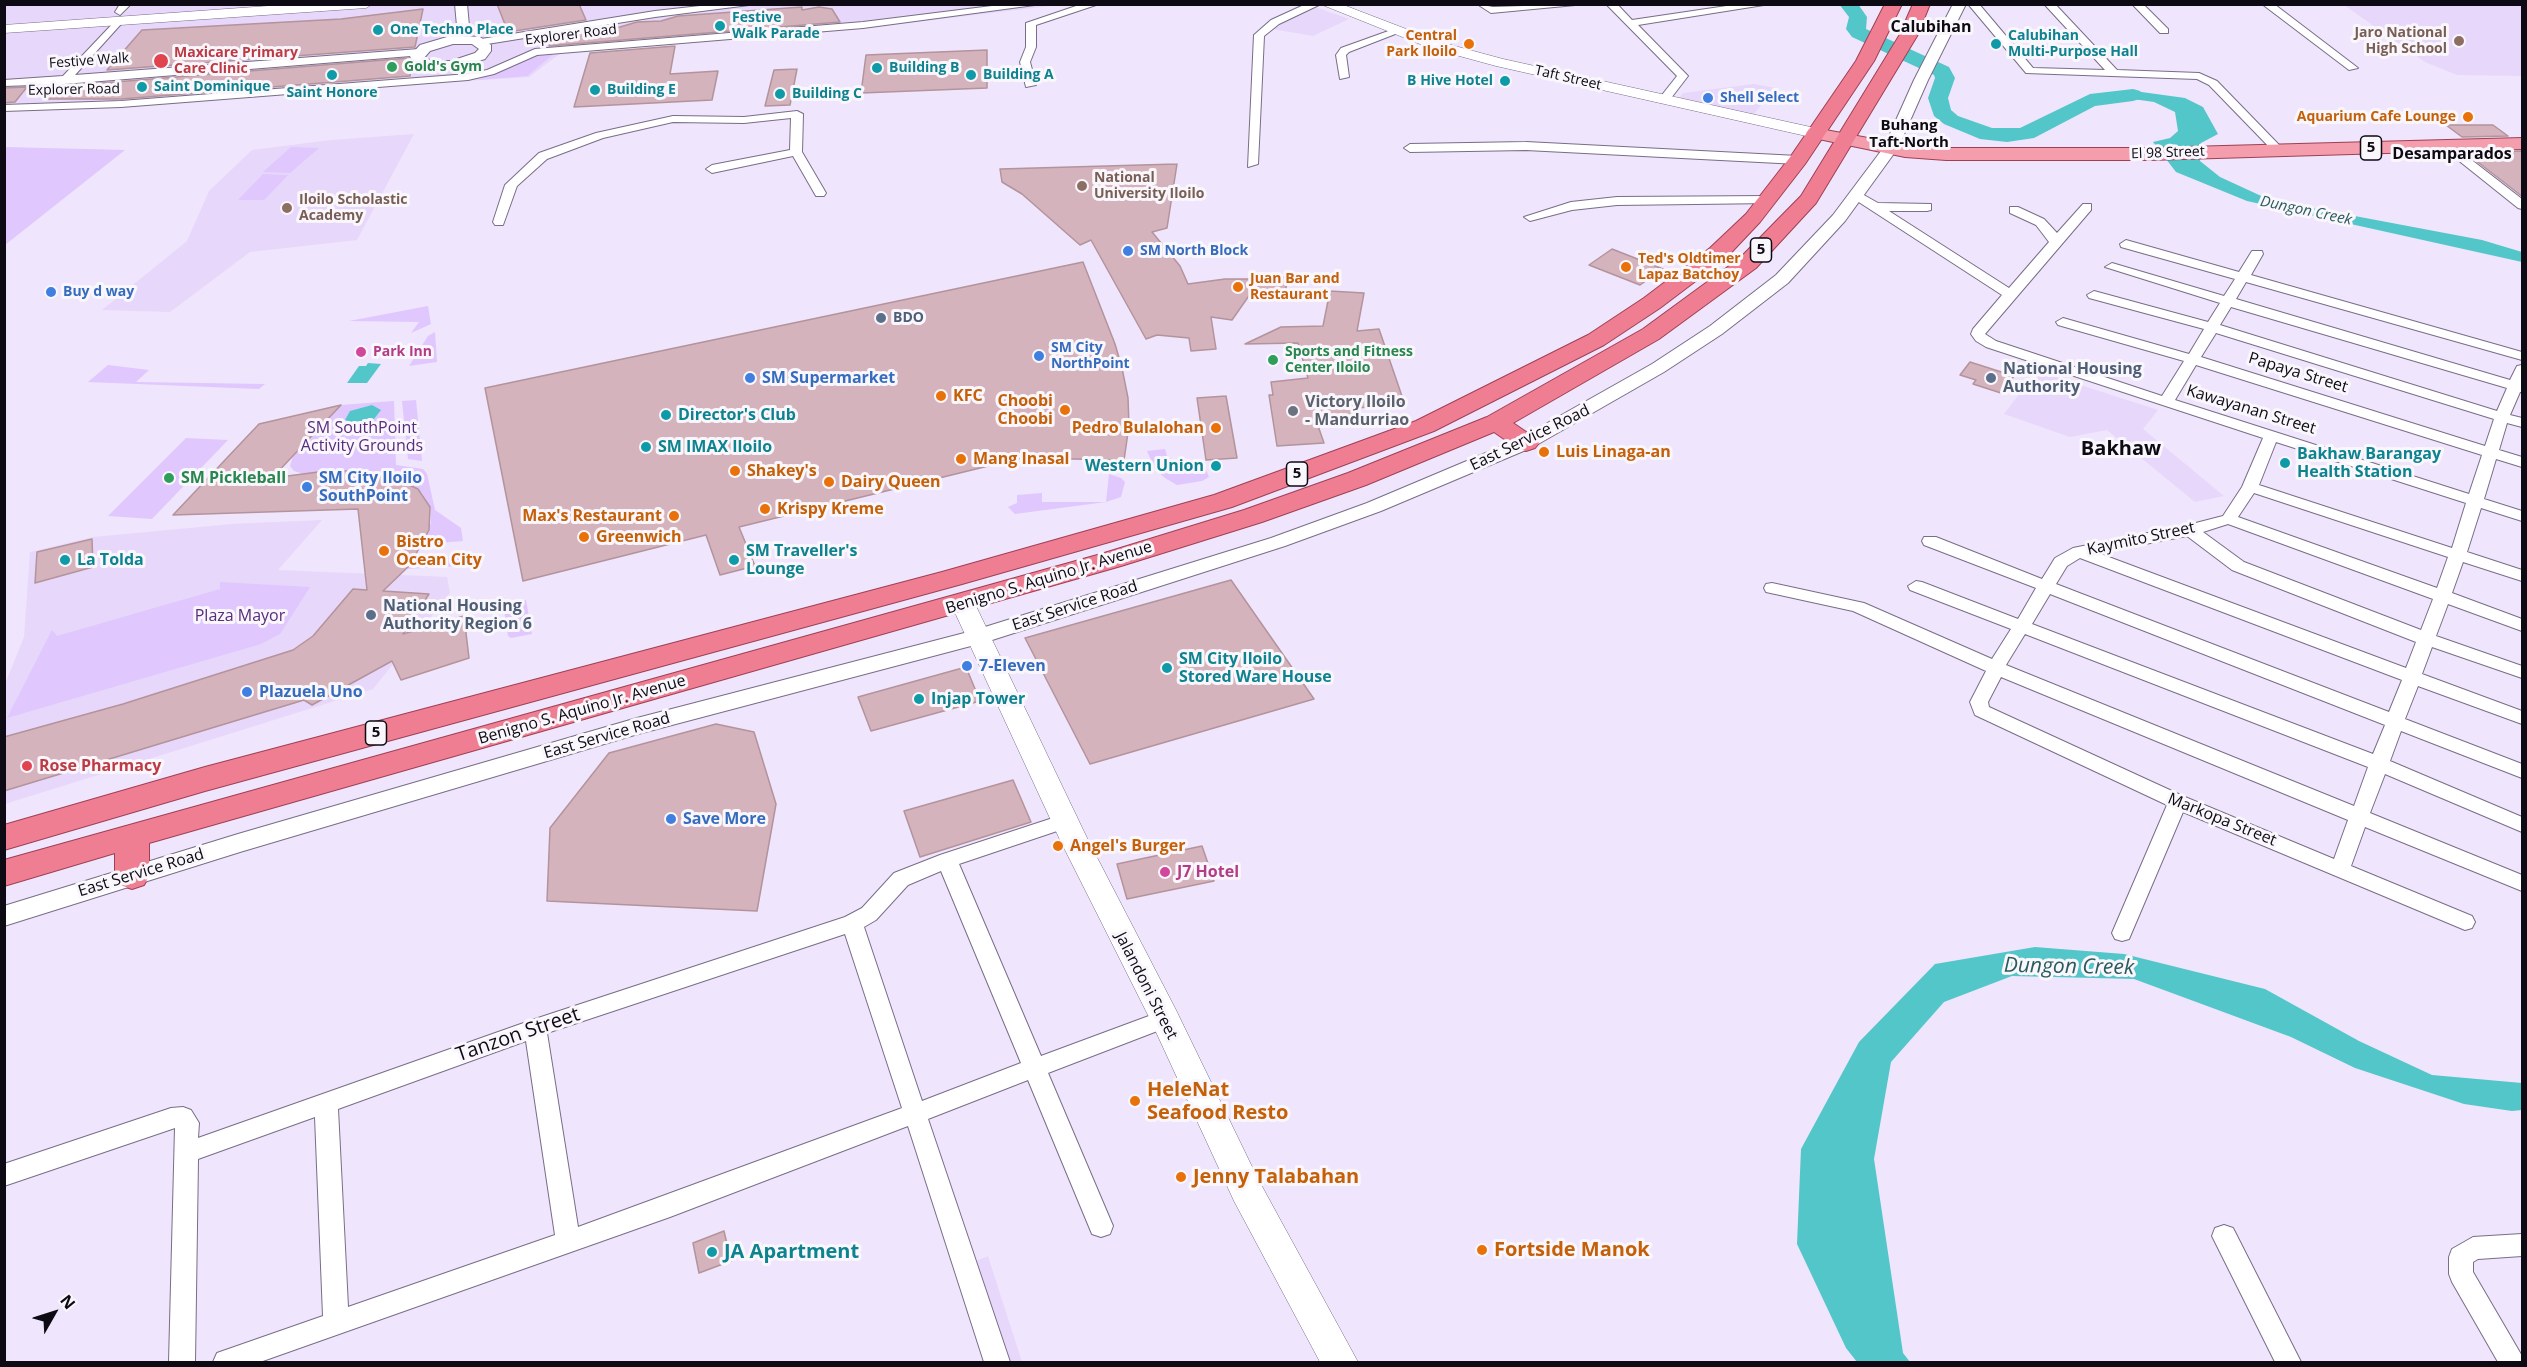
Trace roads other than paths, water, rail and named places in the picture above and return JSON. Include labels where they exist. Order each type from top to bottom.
[{"type":"highway","name":"Benigno S. Aquino Jr. Avenue","points":[[4,838],[205,779],[952,578],[1223,501],[1425,426],[1574,352],[1623,322],[1718,253],[1768,200],[1798,160],[1865,61],[1894,4]]},
{"type":"highway","name":"Benigno S. Aquino Jr. Avenue","points":[[4,873],[304,785],[963,604],[1253,516],[1357,479],[1496,422],[1651,334],[1748,263],[1809,199],[1908,36],[1922,4]]},
{"type":"highway","points":[[1623,322],[1651,334]]},
{"type":"highway","points":[[1496,422],[1526,443]]},
{"type":"highway","points":[[132,837],[132,876]]},
{"type":"main road","points":[[4,22],[236,4]]},
{"type":"main road","points":[[4,29],[122,13],[366,4]]},
{"type":"main road","name":"Taft Street","points":[[1327,4],[1435,45],[1501,63],[1815,133]]},
{"type":"main road","name":"El 98 Street","points":[[1815,133],[1891,148],[1946,154],[2149,154],[2523,144]]},
{"type":"main road","name":"Jalandoni Street","points":[[963,604],[1065,821],[1165,1019],[1246,1190],[1340,1362]]},
{"type":"street","points":[[452,40],[463,26],[461,4]]},
{"type":"street","points":[[425,81],[431,72],[417,56],[425,48],[452,40],[481,42],[667,13],[752,4]]},
{"type":"street","name":"Explorer Road","points":[[4,108],[121,104],[425,81],[478,75],[536,52],[863,25],[1037,4]]},
{"type":"street","points":[[1030,85],[1025,62],[1030,47],[1031,23],[1094,4]]},
{"type":"street","points":[[1252,164],[1259,35],[1275,21],[1316,4]]},
{"type":"street","points":[[1482,4],[1491,10],[1581,4]]},
{"type":"street","points":[[1611,4],[1683,76],[1664,100]]},
{"type":"street","points":[[1630,23],[1765,4]]},
{"type":"street","name":"East Service Road","points":[[4,916],[637,726],[978,637],[1278,542],[1374,507],[1526,443],[1658,368],[1762,296],[1820,238],[1891,148],[1921,80],[1960,4]]},
{"type":"street","points":[[1973,4],[2030,71],[2191,74],[2207,79],[2278,150]]},
{"type":"street","points":[[2137,4],[2164,31]]},
{"type":"street","points":[[2267,4],[2353,68]]},
{"type":"street","points":[[2050,5],[2114,73]]},
{"type":"street","points":[[24,106],[69,77],[122,13]]},
{"type":"street","points":[[1344,77],[1341,55],[1345,50],[1398,31]]},
{"type":"street","points":[[423,63],[441,65],[472,60],[486,48],[481,42]]},
{"type":"street","name":"Festive Walk","points":[[4,83],[423,52],[425,48]]},
{"type":"street","points":[[499,222],[511,185],[543,156],[600,135],[645,123],[674,119],[744,120],[797,114],[796,152],[820,193]]},
{"type":"street","points":[[1410,148],[1526,146],[1798,160]]},
{"type":"street","points":[[2447,146],[2523,205]]},
{"type":"street","points":[[712,169],[796,152]]},
{"type":"street","points":[[1855,194],[2011,296],[2087,207]]},
{"type":"street","points":[[1530,217],[1571,206],[1617,201],[1768,200]]},
{"type":"street","points":[[1877,207],[1927,207]]},
{"type":"street","points":[[2014,210],[2040,222],[2051,232],[2056,242]]},
{"type":"street","points":[[2126,244],[2523,356]]},
{"type":"street","points":[[2166,402],[2257,254]]},
{"type":"street","points":[[2112,267],[2519,387]]},
{"type":"street","points":[[2094,295],[2212,327],[2523,423]]},
{"type":"street","name":"Kawayanan Street","points":[[2011,296],[1980,329],[1978,334],[1991,344],[2523,516]]},
{"type":"street","name":"Papaya Street","points":[[2063,322],[2192,359],[2523,462]]},
{"type":"street","points":[[2340,868],[2458,554],[2502,417],[2519,387],[2523,369]]},
{"type":"street","points":[[2272,435],[2250,487],[2229,519],[2523,625]]},
{"type":"street","points":[[2250,487],[2523,576]]},
{"type":"street","name":"Kaymito Street","points":[[1981,711],[1979,702],[1996,668],[2061,562],[2079,552],[2190,530],[2229,519]]},
{"type":"street","points":[[2190,530],[2238,566],[2426,639],[2523,672]]},
{"type":"street","points":[[1930,541],[2046,584],[2523,771]]},
{"type":"street","points":[[2079,552],[2523,718]]},
{"type":"street","points":[[1916,586],[2020,628],[2380,764],[2523,825]]},
{"type":"street","points":[[1772,588],[1858,607],[1996,668],[2523,883]]},
{"type":"street","name":"Markopa Street","points":[[1981,711],[2178,802],[2465,922]]},
{"type":"street","points":[[2122,933],[2178,802]]},
{"type":"street","name":"Tanzon Street","points":[[186,1153],[535,1028],[852,923],[869,914],[901,879],[947,860],[1065,821]]},
{"type":"street","points":[[947,860],[1101,1227]]},
{"type":"street","points":[[852,923],[997,1362]]},
{"type":"street","points":[[226,1362],[670,1206],[1165,1019]]},
{"type":"street","points":[[535,1028],[568,1241]]},
{"type":"street","points":[[326,1103],[336,1322]]},
{"type":"street","points":[[4,1175],[171,1118],[183,1117],[188,1123],[182,1362]]},
{"type":"street","points":[[2224,1236],[2289,1362]]},
{"type":"street","points":[[2512,1362],[2461,1274],[2461,1257],[2473,1248],[2523,1245]]},
{"type":"water","points":[[2127,90],[2185,98],[2203,107],[2218,134],[2201,143],[2200,161],[2220,177],[2270,200],[2482,240],[2522,252],[2522,262],[2247,201],[2176,172],[2153,142],[2170,138],[2178,131],[2175,112],[2154,102],[2133,99],[2090,100]]},
{"type":"water","points":[[368,363],[381,364],[367,383],[347,383],[359,366],[366,366]]},
{"type":"water","points":[[372,405],[381,410],[374,419],[358,424],[345,420],[350,411]]},
{"type":"water","points":[[2035,947],[2124,954],[2265,989],[2359,1041],[2432,1075],[2522,1083],[2522,1110],[2512,1111],[2464,1104],[2355,1068],[2291,1037],[2134,979],[2012,976],[1944,1002],[1891,1062],[1874,1159],[1903,1353],[1910,1362],[1857,1362],[1846,1348],[1797,1244],[1801,1149],[1859,1042],[1935,964]]},
{"type":"waterway","name":"Dungon Creek","points":[[1848,4],[1858,17],[1855,29],[1859,33],[1942,71],[1945,78],[1938,98],[1941,112],[1951,120],[1988,134],[2007,136],[2026,133],[2090,100],[2133,95]]},
{"type":"place","name":"Festive Walk Parade","points":[[720,26]]},
{"type":"place","name":"One Techno Place","points":[[378,30]]},
{"type":"place","name":"Jaro National High School","points":[[2459,41]]},
{"type":"place","name":"Central Park Iloilo","points":[[1469,44]]},
{"type":"place","name":"Calubihan Multi-Purpose Hall","points":[[1996,44]]},
{"type":"place","name":"Maxicare Primary Care Clinic","points":[[161,61]]},
{"type":"place","name":"Gold's Gym","points":[[392,67]]},
{"type":"place","name":"Building B","points":[[877,68]]},
{"type":"place","name":"Saint Honore","points":[[332,75]]},
{"type":"place","name":"Building A","points":[[971,75]]},
{"type":"place","name":"B Hive Hotel","points":[[1505,81]]},
{"type":"place","name":"Saint Dominique","points":[[142,87]]},
{"type":"place","name":"Building E","points":[[595,90]]},
{"type":"place","name":"Building C","points":[[780,94]]},
{"type":"place","name":"Shell Select","points":[[1708,98]]},
{"type":"place","name":"Aquarium Cafe Lounge","points":[[2468,117]]},
{"type":"place","name":"National University Iloilo","points":[[1082,186]]},
{"type":"place","name":"Iloilo Scholastic Academy","points":[[287,208]]},
{"type":"place","name":"SM North Block","points":[[1128,251]]},
{"type":"place","name":"Ted's Oldtimer Lapaz Batchoy","points":[[1626,267]]},
{"type":"place","name":"Juan Bar and Restaurant","points":[[1238,287]]},
{"type":"place","name":"Buy d way","points":[[51,292]]},
{"type":"place","name":"BDO","points":[[881,318]]},
{"type":"place","name":"Park Inn","points":[[361,352]]},
{"type":"place","name":"SM City NorthPoint","points":[[1039,356]]},
{"type":"place","name":"Sports and Fitness Center Iloilo","points":[[1273,360]]},
{"type":"place","name":"SM Supermarket","points":[[750,378]]},
{"type":"place","name":"National Housing Authority","points":[[1991,378]]},
{"type":"place","name":"KFC","points":[[941,396]]},
{"type":"place","name":"Choobi Choobi","points":[[1065,410]]},
{"type":"place","name":"Victory Iloilo - Mandurriao","points":[[1293,411]]},
{"type":"place","name":"Director's Club","points":[[666,415]]},
{"type":"place","name":"Pedro Bulalohan","points":[[1216,428]]},
{"type":"place","name":"SM IMAX Iloilo","points":[[646,447]]},
{"type":"place","name":"Luis Linaga-an","points":[[1544,452]]},
{"type":"place","name":"Mang Inasal","points":[[961,459]]},
{"type":"place","name":"Bakhaw Barangay Health Station","points":[[2285,463]]},
{"type":"place","name":"Western Union","points":[[1216,466]]},
{"type":"place","name":"Shakey's","points":[[735,471]]},
{"type":"place","name":"SM Pickleball","points":[[169,478]]},
{"type":"place","name":"Dairy Queen","points":[[829,482]]},
{"type":"place","name":"SM City Iloilo SouthPoint","points":[[307,487]]},
{"type":"place","name":"Krispy Kreme","points":[[765,509]]},
{"type":"place","name":"Max's Restaurant","points":[[674,516]]},
{"type":"place","name":"Greenwich","points":[[584,537]]},
{"type":"place","name":"Bistro Ocean City","points":[[384,551]]},
{"type":"place","name":"La Tolda","points":[[65,560]]},
{"type":"place","name":"SM Traveller's Lounge","points":[[734,560]]},
{"type":"place","name":"National Housing Authority Region 6","points":[[371,615]]},
{"type":"place","name":"7-Eleven","points":[[967,666]]},
{"type":"place","name":"SM City Iloilo Stored Ware House","points":[[1167,668]]},
{"type":"place","name":"Plazuela Uno","points":[[247,692]]},
{"type":"place","name":"Injap Tower","points":[[919,699]]},
{"type":"place","name":"Rose Pharmacy","points":[[27,766]]},
{"type":"place","name":"Save More","points":[[671,819]]},
{"type":"place","name":"Angel's Burger","points":[[1058,846]]},
{"type":"place","name":"J7 Hotel","points":[[1165,872]]},
{"type":"place","name":"HeleNat Seafood Resto","points":[[1135,1101]]},
{"type":"place","name":"Jenny Talabahan","points":[[1181,1177]]},
{"type":"place","name":"Fortside Manok","points":[[1482,1250]]},
{"type":"place","name":"JA Apartment","points":[[712,1252]]},
{"type":"district","name":"Calubihan","points":[[1931,27]]},
{"type":"district","name":"Buhang Taft-North","points":[[1909,134]]},
{"type":"district","name":"Desamparados","points":[[2452,154]]},
{"type":"district","name":"Bakhaw","points":[[2121,449]]},
{"type":"park label","name":"SM SouthPoint Activity Grounds","points":[[362,437]]},
{"type":"park label","name":"Plaza Mayor","points":[[240,616]]}]
